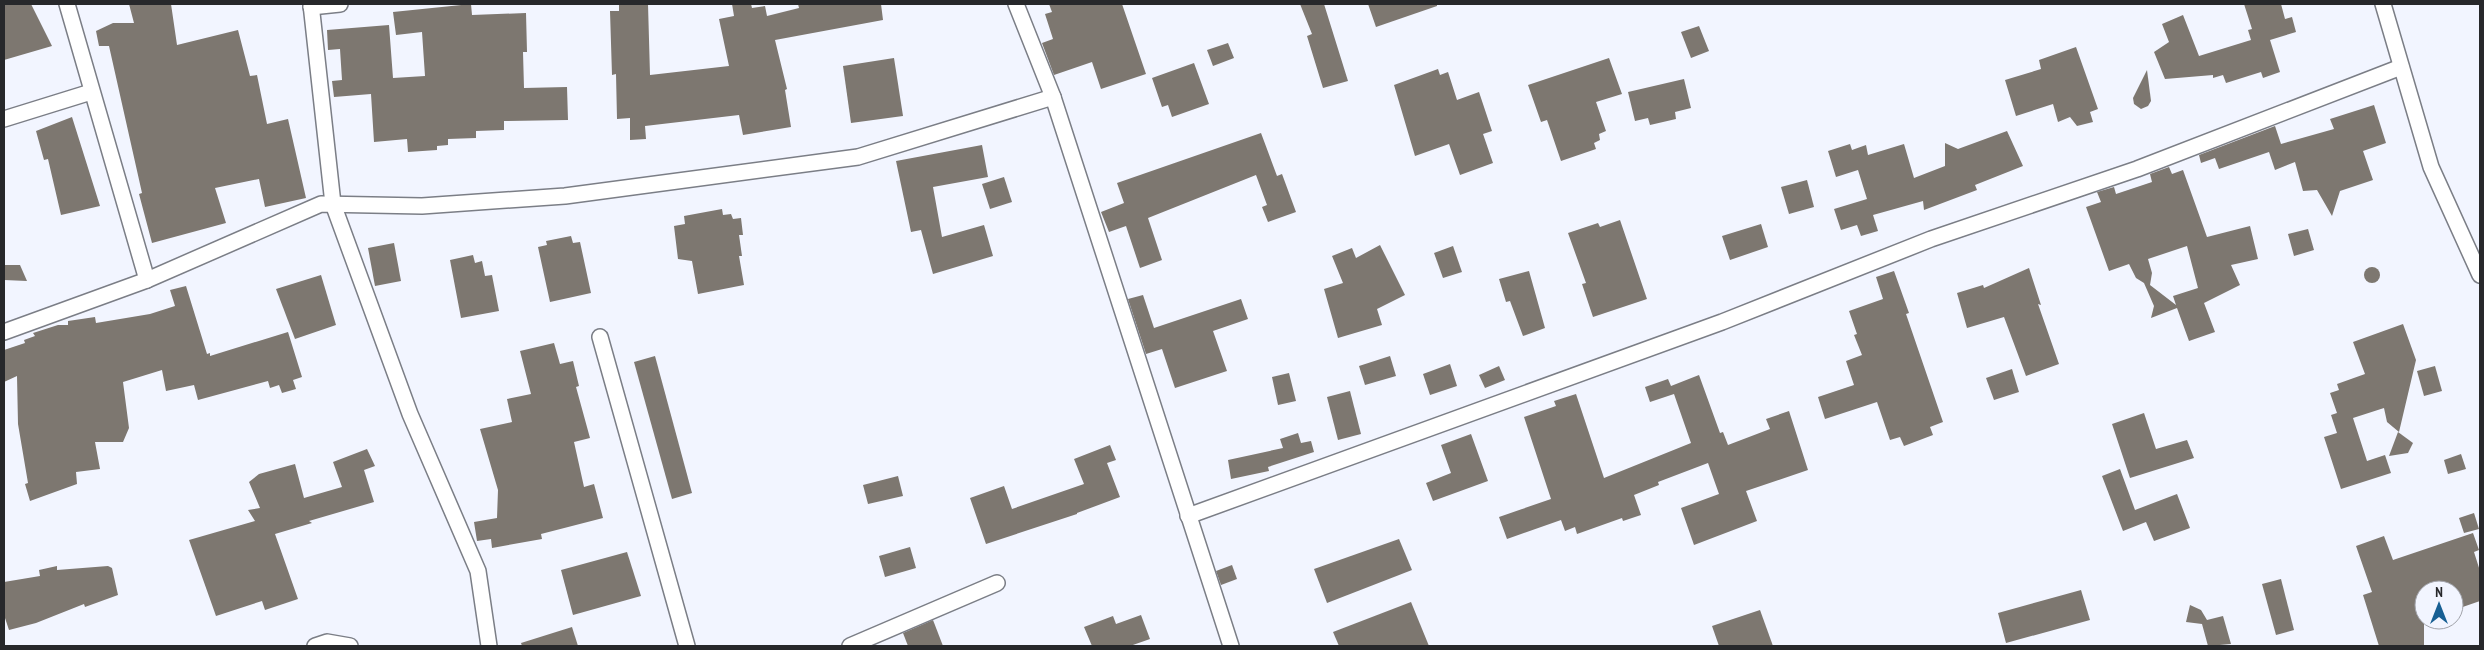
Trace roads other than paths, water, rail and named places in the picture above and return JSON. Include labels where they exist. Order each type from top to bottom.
[{"type":"street","points":[[67,4],[147,280]]},
{"type":"street","points":[[340,4],[311,5],[333,204],[410,414],[478,571],[489,646]]},
{"type":"street","points":[[1016,4],[1053,97],[1231,646]]},
{"type":"street","points":[[2383,4],[2431,167],[2480,275]]},
{"type":"street","points":[[1188,516],[1722,322],[1931,239],[2137,169],[2401,67]]},
{"type":"street","points":[[4,119],[91,92]]},
{"type":"street","points":[[4,332],[147,280],[321,204],[422,206],[565,196],[858,157],[1053,97]]},
{"type":"street","points":[[600,337],[687,646]]},
{"type":"street","points":[[850,646],[997,583]]},
{"type":"street","points":[[314,646],[326,642],[350,646]]}]
